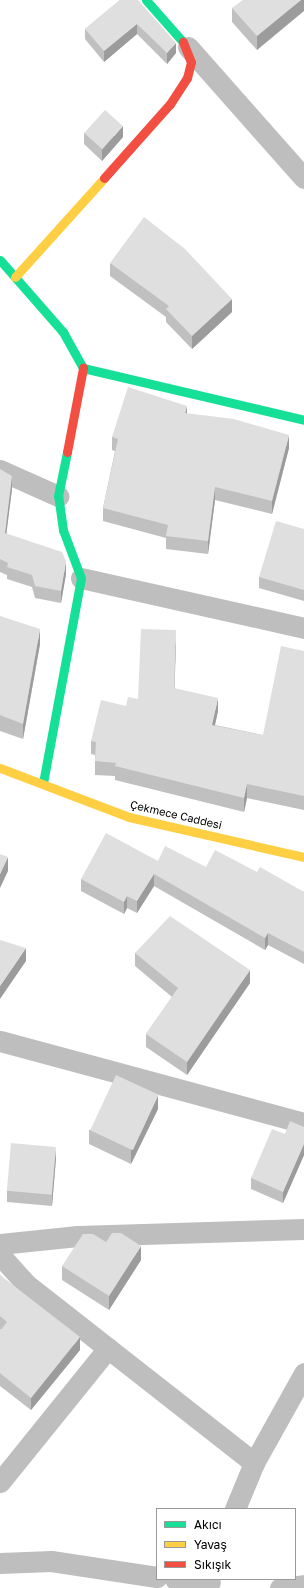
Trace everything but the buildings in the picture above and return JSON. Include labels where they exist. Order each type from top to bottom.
[{"type":"street","points":[[146,0],[304,178]]},
{"type":"street","points":[[15,277],[170,104],[187,78],[191,62],[188,47]]},
{"type":"street","points":[[0,260],[64,332],[83,368],[58,496],[63,530],[81,578],[43,783]]},
{"type":"street","points":[[83,368],[304,420]]},
{"type":"street","points":[[0,470],[58,496]]},
{"type":"street","points":[[81,578],[304,628]]},
{"type":"street","name":"Çekmece Caddesi","points":[[0,768],[43,783],[129,817],[304,857]]},
{"type":"street","points":[[0,1041],[304,1123]]},
{"type":"street","points":[[0,1244],[78,1236],[304,1229]]},
{"type":"street","points":[[0,1255],[26,1284],[254,1463]]},
{"type":"street","points":[[0,1482],[108,1348]]},
{"type":"street","points":[[235,1508],[254,1463],[304,1373]]},
{"type":"street","points":[[0,1564],[52,1561],[156,1577]]},
{"type":"street","points":[[184,1580],[210,1583]]},
{"type":"street","points":[[280,1588],[304,1585]]},
{"type":"traffic: fast","points":[[146,0],[183,42]]},
{"type":"traffic: fast","points":[[0,260],[63,332],[83,368],[304,420]]},
{"type":"traffic: fast","points":[[43,783],[81,578],[63,530],[58,496],[67,452]]},
{"type":"traffic: slow","points":[[15,277],[104,178]]},
{"type":"traffic: slow","points":[[0,768],[129,817],[304,857]]},
{"type":"traffic: jam","points":[[104,178],[170,104],[187,78],[191,62],[183,42]]},
{"type":"traffic: jam","points":[[67,452],[83,368]]}]
